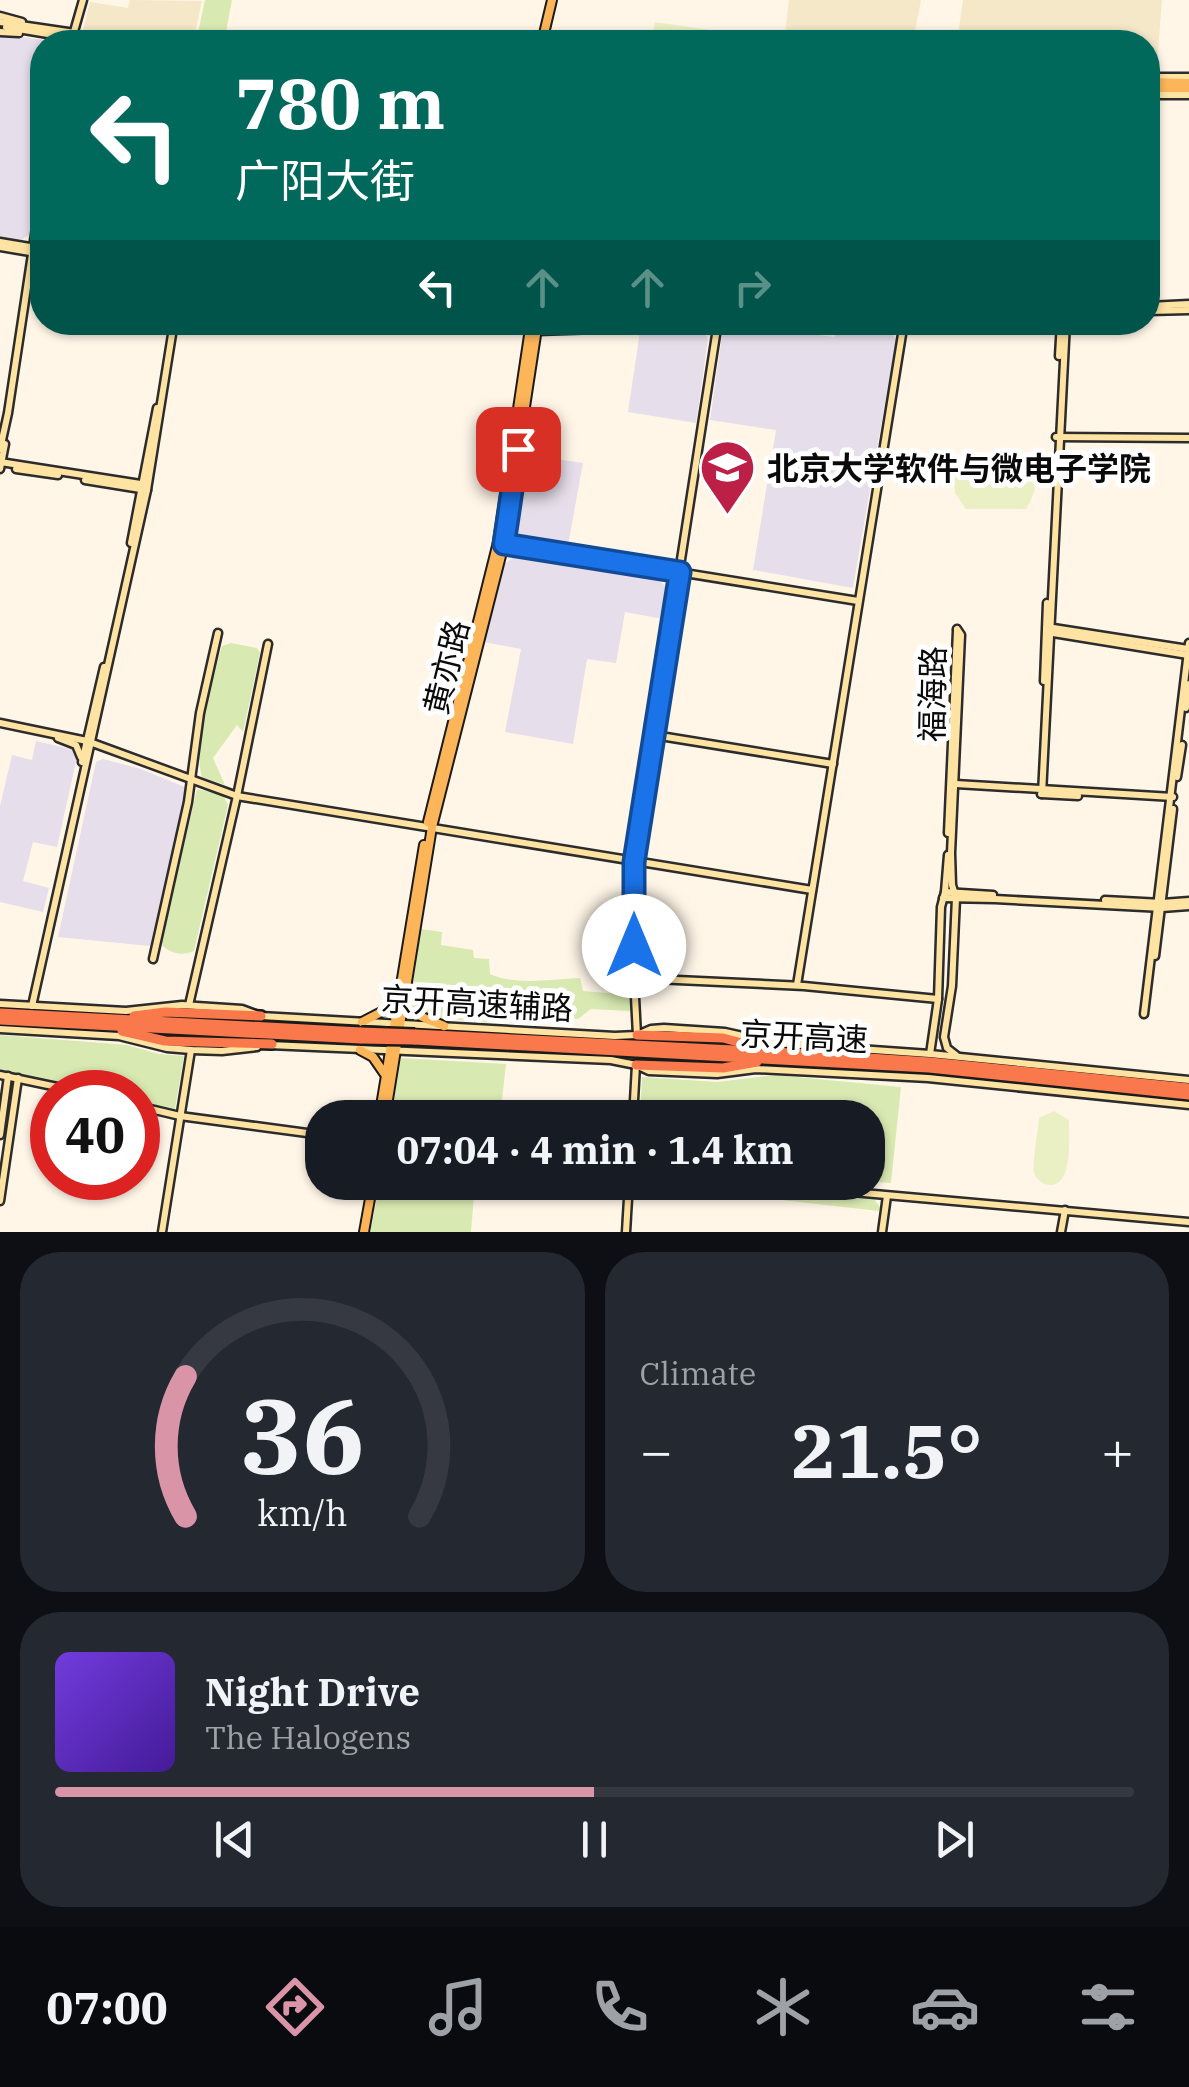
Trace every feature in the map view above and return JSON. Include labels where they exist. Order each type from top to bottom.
[{"type":"highway","points":[[100,1022],[165,1012],[261,1016]]},
{"type":"highway","points":[[0,1016],[361,1036]]},
{"type":"highway","points":[[100,1022],[165,1041],[272,1044]]},
{"type":"highway","points":[[637,1035],[723,1038],[775,1055]]},
{"type":"highway","name":"京开高速","points":[[361,1036],[775,1055],[1189,1092]]},
{"type":"highway","points":[[636,1065],[723,1068],[775,1055]]},
{"type":"main road","points":[[547,30],[553,0]]},
{"type":"main road","points":[[1160,86],[1188,87]]},
{"type":"main road","name":"黄亦路","points":[[397,1023],[398,998],[430,827],[501,543],[533,335]]},
{"type":"main road","name":"黄亦路","points":[[397,1023],[430,827]]},
{"type":"main road","points":[[406,986],[409,1004],[416,1014],[444,1026]]},
{"type":"main road","points":[[385,1077],[361,1036],[398,998]]},
{"type":"main road","points":[[381,1100],[397,1023]]},
{"type":"main road","points":[[382,1100],[389,1050]]},
{"type":"main road","points":[[362,1232],[368,1200]]},
{"type":"street","points":[[73,30],[83,0]]},
{"type":"street","points":[[0,24],[49,30]]},
{"type":"street","points":[[0,24],[30,32]]},
{"type":"street","points":[[0,245],[30,250]]},
{"type":"street","points":[[0,450],[30,284]]},
{"type":"street","points":[[1160,308],[1189,307]]},
{"type":"street","points":[[30,1006],[146,487],[170,335]]},
{"type":"street","points":[[30,1006],[146,487],[170,335]]},
{"type":"street","points":[[637,1035],[634,862],[716,335]]},
{"type":"street","points":[[797,985],[902,335]]},
{"type":"street","points":[[1040,791],[1063,335]]},
{"type":"street","points":[[0,465],[8,413]]},
{"type":"street","points":[[1057,436],[1189,438]]},
{"type":"street","points":[[121,480],[139,476],[149,454]]},
{"type":"street","points":[[0,465],[121,480],[146,487]]},
{"type":"street","points":[[0,465],[146,487]]},
{"type":"street","points":[[112,484],[132,493],[138,512]]},
{"type":"street","points":[[501,543],[858,600]]},
{"type":"street","name":"福海路","points":[[930,1054],[938,999],[954,786],[961,635],[957,629],[954,786],[952,853],[955,895],[951,995],[944,1037],[946,1048],[960,1057]]},
{"type":"street","points":[[1048,629],[1189,650],[1144,1014],[1148,1011],[1156,934],[1164,915],[1188,904]]},
{"type":"street","points":[[152,958],[192,780],[200,713],[218,634]]},
{"type":"street","points":[[189,1005],[268,644]]},
{"type":"street","points":[[1172,799],[1189,684]]},
{"type":"street","points":[[64,736],[85,731],[94,708]]},
{"type":"street","points":[[96,719],[101,742],[117,748],[121,754]]},
{"type":"street","points":[[0,723],[89,742],[237,796],[812,890]]},
{"type":"street","points":[[54,734],[76,745],[81,768]]},
{"type":"street","points":[[654,735],[832,764]]},
{"type":"street","points":[[83,780],[96,753],[121,754]]},
{"type":"street","points":[[954,786],[1172,799]]},
{"type":"street","points":[[1132,903],[1153,896],[1163,878]]},
{"type":"street","points":[[1163,878],[1171,896],[1188,904]]},
{"type":"street","points":[[944,895],[1188,904]]},
{"type":"street","points":[[1132,903],[1150,912],[1156,934]]},
{"type":"street","points":[[634,978],[797,985],[938,999]]},
{"type":"street","name":"京开高速辅路","points":[[0,1004],[126,1010],[164,1005],[242,1009],[361,1036],[389,1050],[611,1060],[649,1071],[707,1074],[756,1069],[928,1078],[1189,1105]]},
{"type":"street","points":[[397,1023],[406,1051]]},
{"type":"street","name":"京开高速辅路","points":[[0,1030],[119,1036],[167,1048],[222,1051],[361,1036],[397,1023],[637,1035],[664,1028],[725,1032],[774,1043],[1189,1080]]},
{"type":"street","points":[[162,1232],[191,1050]]},
{"type":"street","points":[[633,1100],[636,1065]]},
{"type":"street","points":[[0,1135],[4,1075],[30,1081]]},
{"type":"street","points":[[0,1201],[18,1078]]},
{"type":"street","points":[[160,1111],[305,1133]]},
{"type":"street","points":[[882,1232],[887,1196],[1064,1215],[1189,1222]]},
{"type":"street","points":[[626,1232],[628,1200]]},
{"type":"street","points":[[1061,1232],[1064,1215]]},
{"type":"shaded area","points":[[130,0],[202,1],[196,30],[83,30],[90,2],[128,8]]},
{"type":"shaded area","points":[[789,0],[921,0],[915,30],[785,30]]},
{"type":"shaded area","points":[[963,0],[1162,0],[1160,30],[959,30]]},
{"type":"shaded area","points":[[0,34],[30,38],[30,234],[20,241],[0,238]]},
{"type":"shaded area","points":[[639,335],[705,335],[708,339],[696,423],[628,412]]},
{"type":"shaded area","points":[[892,335],[896,339],[853,588],[753,570],[776,430],[710,420],[722,336]]},
{"type":"shaded area","points":[[522,454],[583,463],[568,545],[513,537],[509,529]]},
{"type":"shaded area","points":[[518,554],[657,578],[667,588],[663,619],[625,612],[616,663],[587,659],[573,744],[505,732],[521,649],[484,642],[503,565]]},
{"type":"shaded area","points":[[36,741],[75,750],[77,757],[57,847],[33,842],[23,881],[49,888],[43,912],[0,902],[0,806],[12,755],[32,760]]},
{"type":"shaded area","points":[[103,759],[187,788],[150,946],[58,937],[96,762]]},
{"type":"green space","points":[[205,0],[232,0],[226,30],[199,30]]},
{"type":"green space","points":[[655,22],[710,30],[653,30]]},
{"type":"green space","points":[[974,466],[1011,468],[1030,476],[1033,494],[1026,509],[966,509],[955,493],[954,478]]},
{"type":"green space","points":[[231,643],[257,648],[260,653],[243,732],[237,725],[213,758],[225,785],[202,777],[200,747],[222,646]]},
{"type":"green space","points":[[197,789],[223,795],[228,805],[194,951],[180,954],[161,944]]},
{"type":"green space","points":[[421,929],[442,932],[441,945],[473,950],[474,958],[489,959],[490,974],[500,978],[580,978],[583,991],[630,995],[630,1011],[591,1009],[578,1019],[488,1012],[495,1023],[424,1017],[410,1004]]},
{"type":"green space","points":[[0,1035],[127,1045],[184,1056],[174,1114],[160,1111],[160,1070],[30,1070],[30,1081],[0,1075]]},
{"type":"green space","points":[[401,1058],[506,1064],[502,1100],[394,1100]]},
{"type":"green space","points":[[775,1075],[901,1087],[891,1183],[885,1182],[885,1100],[641,1100],[642,1077],[717,1082]]},
{"type":"green space","points":[[1054,1111],[1069,1120],[1069,1150],[1065,1172],[1054,1185],[1037,1178],[1034,1162],[1039,1118]]},
{"type":"green space","points":[[377,1200],[474,1200],[471,1232],[370,1232]]},
{"type":"green space","points":[[782,1200],[875,1200],[879,1211]]},
{"type":"place","name":"北京大学软件与微电子学院","points":[[728,517]]},
{"type":"route","points":[[518,449],[504,544],[680,572],[634,862],[634,946]]}]
